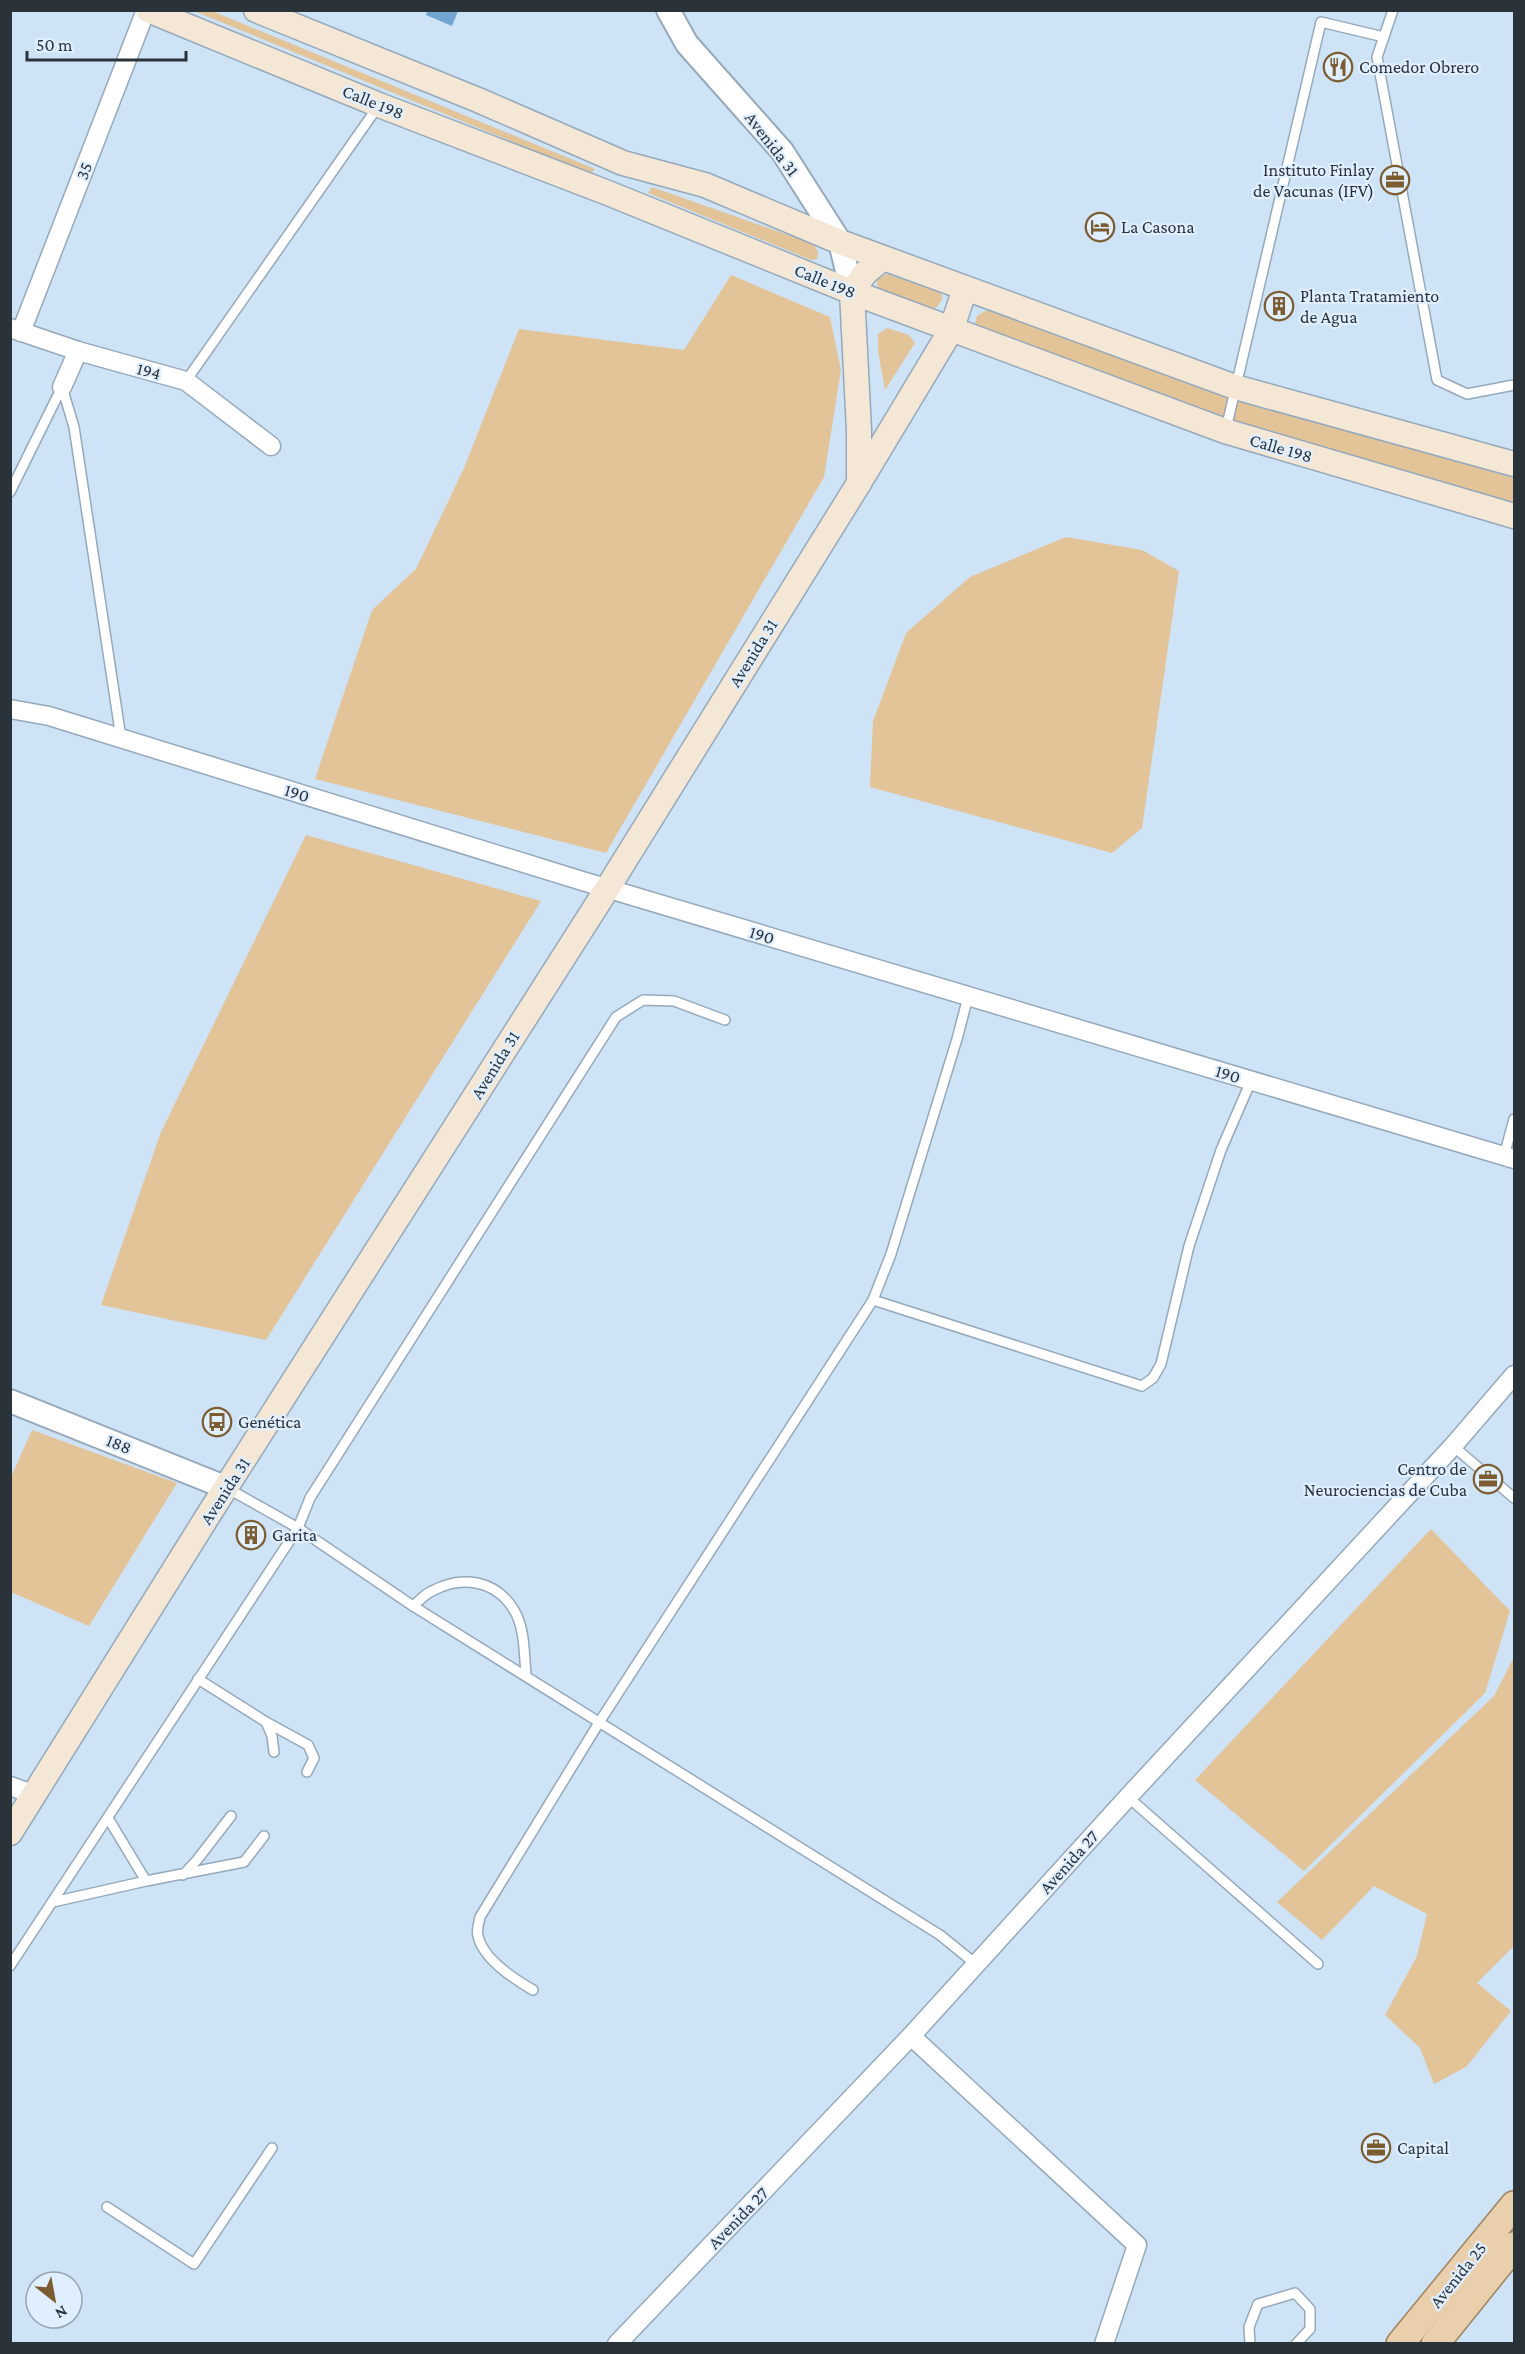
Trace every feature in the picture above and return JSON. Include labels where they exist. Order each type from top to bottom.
[{"type":"main road","name":"Calle 198","points":[[147,10],[379,105],[608,193],[852,292],[1225,432],[1515,516]]},
{"type":"main road","points":[[256,10],[281,15],[623,163],[705,185],[840,242],[1234,387],[1515,464]]},
{"type":"main road","points":[[608,193],[623,163]]},
{"type":"main road","points":[[859,483],[859,430],[852,292],[865,273],[883,258]]},
{"type":"main road","name":"Avenida 31","points":[[10,1833],[607,889],[859,483],[951,330],[965,289]]},
{"type":"main road","name":"Avenida 25","points":[[1400,2343],[1515,2205]]},
{"type":"main road","name":"Avenida 25","points":[[1435,2343],[1515,2246]]},
{"type":"street","name":"35","points":[[16,330],[147,10]]},
{"type":"street","name":"Avenida 31","points":[[669,10],[687,44],[782,151],[840,242],[852,292]]},
{"type":"street","name":"194","points":[[16,330],[78,351],[186,381],[271,446]]},
{"type":"street","points":[[63,387],[78,351]]},
{"type":"street","name":"190","points":[[10,709],[49,716],[607,889],[1509,1158]]},
{"type":"street","name":"Avenida 27","points":[[618,2343],[912,2036],[1128,1797],[1453,1446],[1515,1375]]},
{"type":"street","name":"188","points":[[10,1401],[227,1488]]},
{"type":"street","points":[[10,1786],[35,1796]]},
{"type":"street","points":[[912,2036],[1137,2246],[1104,2343]]},
{"type":"lane","points":[[1393,10],[1377,57],[1437,380],[1467,394],[1515,385]]},
{"type":"lane","points":[[1225,432],[1321,22],[1384,37]]},
{"type":"lane","points":[[186,381],[379,105]]},
{"type":"lane","points":[[10,492],[63,387]]},
{"type":"lane","points":[[63,387],[74,427],[121,738]]},
{"type":"lane","points":[[533,1990],[506,1974],[480,1944],[477,1933],[480,1917],[600,1721],[873,1300],[895,1242],[968,997]]},
{"type":"lane","points":[[10,1966],[298,1528],[310,1498],[616,1017],[643,1000],[674,1001],[725,1020]]},
{"type":"lane","points":[[873,1300],[1142,1386],[1153,1378],[1161,1364],[1189,1246],[1221,1150],[1251,1081]]},
{"type":"lane","points":[[1509,1158],[1515,1119]]},
{"type":"lane","points":[[1453,1446],[1515,1498]]},
{"type":"lane","points":[[227,1488],[298,1528],[413,1606],[526,1674],[940,1935],[977,1965]]},
{"type":"lane","points":[[413,1606],[432,1591],[462,1582],[481,1582],[502,1595],[515,1611],[521,1629],[526,1674]]},
{"type":"lane","points":[[198,1679],[266,1722],[308,1745],[314,1758],[307,1772]]},
{"type":"lane","points":[[266,1722],[272,1736],[274,1752]]},
{"type":"lane","points":[[1128,1797],[1318,1964]]},
{"type":"lane","points":[[183,1875],[231,1816]]},
{"type":"lane","points":[[108,1818],[146,1881]]},
{"type":"lane","points":[[53,1902],[244,1862],[264,1836]]},
{"type":"lane","points":[[107,2207],[194,2264],[272,2148]]},
{"type":"lane","points":[[1250,2343],[1249,2327],[1258,2304],[1295,2293],[1310,2308],[1310,2329],[1296,2343]]},
{"type":"shaded area","points":[[194,11],[212,11],[595,169],[591,174]]},
{"type":"shaded area","points":[[652,187],[814,244],[818,252],[817,259],[811,260],[648,193]]},
{"type":"shaded area","points":[[887,274],[940,292],[943,298],[937,307],[930,309],[878,289],[876,278]]},
{"type":"shaded area","points":[[731,275],[830,317],[841,370],[824,477],[606,853],[315,779],[372,610],[416,569],[464,468],[519,329],[684,350]]},
{"type":"shaded area","points":[[987,310],[1232,398],[1514,478],[1514,503],[1224,418],[983,332],[975,324],[977,316]]},
{"type":"shaded area","points":[[887,328],[909,335],[915,343],[885,390],[878,351],[878,334]]},
{"type":"shaded area","points":[[1066,537],[1142,550],[1179,571],[1142,828],[1112,853],[870,787],[873,721],[906,633],[970,577]]},
{"type":"shaded area","points":[[306,835],[541,901],[266,1340],[101,1305],[161,1132]]},
{"type":"shaded area","points":[[32,1430],[177,1483],[89,1626],[11,1592],[11,1477]]},
{"type":"shaded area","points":[[1431,1529],[1510,1611],[1485,1693],[1304,1871],[1195,1780]]},
{"type":"shaded area","points":[[1514,1657],[1514,1946],[1477,1983],[1511,2011],[1466,2067],[1434,2084],[1420,2048],[1385,2015],[1417,1956],[1427,1914],[1374,1886],[1322,1940],[1277,1902],[1494,1696]]},
{"type":"water","points":[[427,10],[458,11],[452,26],[426,15]]},
{"type":"place","name":"Comedor Obrero","points":[[1338,67]]},
{"type":"place","name":"Instituto Finlay de Vacunas (IFV)","points":[[1395,180]]},
{"type":"place","name":"La Casona","points":[[1100,227]]},
{"type":"place","name":"Planta Tratamiento de Agua","points":[[1279,306]]},
{"type":"place","name":"Genética","points":[[217,1422]]},
{"type":"place","name":"Centro de Neurociencias de Cuba","points":[[1488,1479]]},
{"type":"place","name":"Garita","points":[[251,1535]]},
{"type":"place","name":"Capital","points":[[1376,2148]]}]
